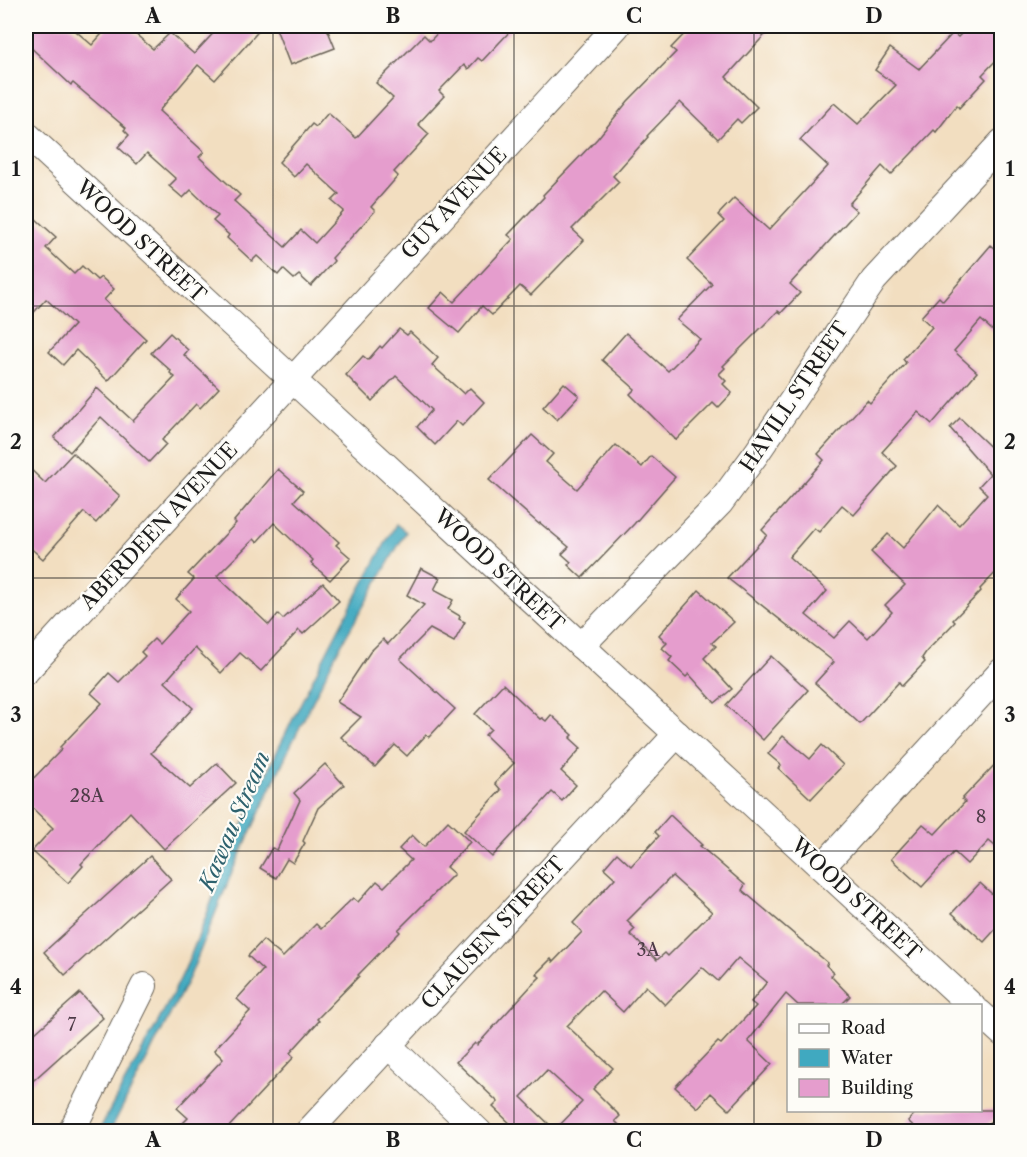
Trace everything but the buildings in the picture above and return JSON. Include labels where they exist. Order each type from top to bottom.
[{"type":"street","name":"GUY AVENUE","points":[[292,380],[617,26]]},
{"type":"street","name":"WOOD STREET","points":[[26,134],[971,1004]]},
{"type":"street","name":"HAVILL STREET","points":[[581,645],[720,503],[874,280],[1002,142]]},
{"type":"street","name":"ABERDEEN AVENUE","points":[[26,670],[292,380]]},
{"type":"street","points":[[822,867],[1002,671]]},
{"type":"street","name":"CLAUSEN STREET","points":[[309,1131],[677,734]]},
{"type":"street","points":[[71,1131],[144,986]]},
{"type":"street","points":[[982,1014],[1002,1033]]},
{"type":"street","points":[[388,1045],[479,1131]]},
{"type":"water","points":[[396,524],[406,532],[336,654],[290,747],[232,872],[190,976],[110,1131],[99,1131],[184,971],[236,840],[292,720]]},
{"type":"water label","name":"Kawau Stream","points":[[234,821]]}]
